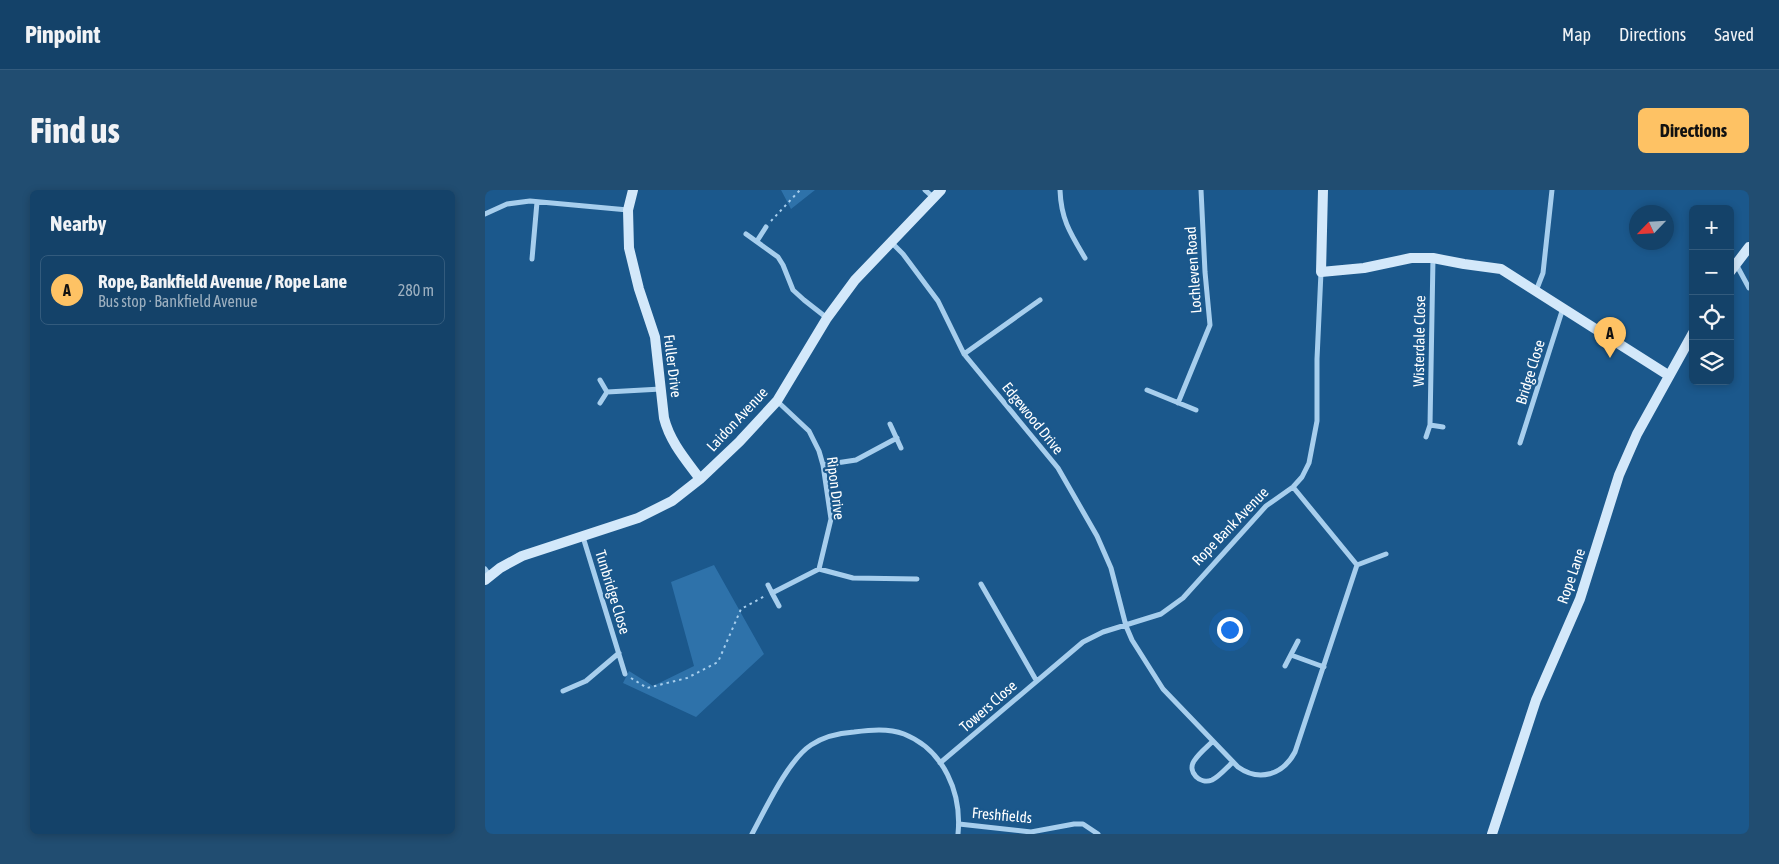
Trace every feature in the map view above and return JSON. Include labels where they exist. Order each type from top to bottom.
[{"type":"street","name":"Fuller Drive","points":[[633,190],[628,210],[629,248],[639,289],[655,337],[667,431],[673,443],[700,479]]},
{"type":"street","points":[[925,190],[937,194]]},
{"type":"street","points":[[1059,190],[1061,210],[1068,230],[1085,258]]},
{"type":"street","name":"Lochleven Road","points":[[1178,403],[1210,325],[1204,262],[1201,190]]},
{"type":"street","name":"Rope Bank Avenue","points":[[1036,680],[1083,642],[1103,632],[1161,614],[1183,598],[1266,506],[1293,487],[1302,477],[1309,463],[1317,421],[1317,359],[1323,190]]},
{"type":"street","points":[[1536,290],[1543,273],[1552,191]]},
{"type":"street","name":"Laidon Avenue","points":[[487,575],[522,556],[638,518],[672,501],[700,479],[740,442],[777,401],[827,318],[855,280],[937,194]]},
{"type":"street","points":[[485,214],[507,204],[522,202],[628,210]]},
{"type":"street","points":[[532,259],[537,202]]},
{"type":"street","points":[[757,241],[766,227]]},
{"type":"street","points":[[746,234],[778,257],[798,295],[827,318]]},
{"type":"street","name":"Edgewood Drive","points":[[891,242],[903,254],[938,301],[964,354],[1058,468],[1097,536],[1111,568],[1126,626],[1132,640],[1163,689],[1233,762],[1244,771],[1258,775],[1273,774],[1289,763],[1295,752],[1357,565]]},
{"type":"street","points":[[1734,267],[1749,247]]},
{"type":"street","points":[[1321,272],[1364,268],[1411,258],[1433,258],[1501,269],[1668,375]]},
{"type":"street","name":"Wisterdale Close","points":[[1426,437],[1430,424],[1433,258]]},
{"type":"street","points":[[1734,269],[1749,288]]},
{"type":"street","points":[[964,354],[1040,300]]},
{"type":"street","name":"Bridge Close","points":[[1520,443],[1563,308]]},
{"type":"street","name":"Rope Lane","points":[[1492,834],[1536,700],[1580,599],[1619,476],[1637,434],[1668,375],[1689,340]]},
{"type":"street","points":[[600,380],[607,392]]},
{"type":"street","points":[[607,392],[661,389]]},
{"type":"street","points":[[1147,390],[1196,410]]},
{"type":"street","points":[[600,403],[607,392]]},
{"type":"street","name":"Ripon Drive","points":[[777,401],[809,431],[819,451],[823,465],[831,519],[819,569]]},
{"type":"street","points":[[890,424],[901,448]]},
{"type":"street","points":[[1430,424],[1443,427]]},
{"type":"street","points":[[823,465],[856,460],[897,438]]},
{"type":"street","points":[[1293,487],[1357,565],[1386,554]]},
{"type":"street","name":"Tunbridge Close","points":[[583,537],[625,674]]},
{"type":"street","points":[[772,593],[819,569],[853,578],[917,579]]},
{"type":"street","name":"Towers Close","points":[[940,763],[1036,680],[981,584]]},
{"type":"street","points":[[768,585],[779,606]]},
{"type":"street","points":[[1285,666],[1297,641]]},
{"type":"street","name":"Tunbridge Close","points":[[563,691],[586,682],[619,653]]},
{"type":"street","points":[[1291,655],[1324,666]]},
{"type":"street","points":[[751,834],[792,765],[803,752],[819,741],[848,732],[865,730],[903,734],[922,745],[940,763],[956,795],[959,813],[958,834]]},
{"type":"street","points":[[1213,741],[1194,760],[1192,768],[1195,776],[1202,781],[1211,780],[1233,762]]},
{"type":"street","name":"Freshfields","points":[[959,824],[1031,832],[1083,824],[1089,826],[1098,834]]},
{"type":"path","points":[[766,227],[800,190]]},
{"type":"path","points":[[625,674],[647,688],[687,678],[718,662],[741,608],[772,593]]},
{"type":"shaded area","points":[[781,190],[815,190],[791,209]]},
{"type":"shaded area","points":[[714,565],[764,654],[696,717],[623,683],[629,671],[653,686],[694,666],[671,582]]},
{"type":"place","name":"Rope, Bankfield Avenue / Rope Lane","points":[[1610,358]]}]
